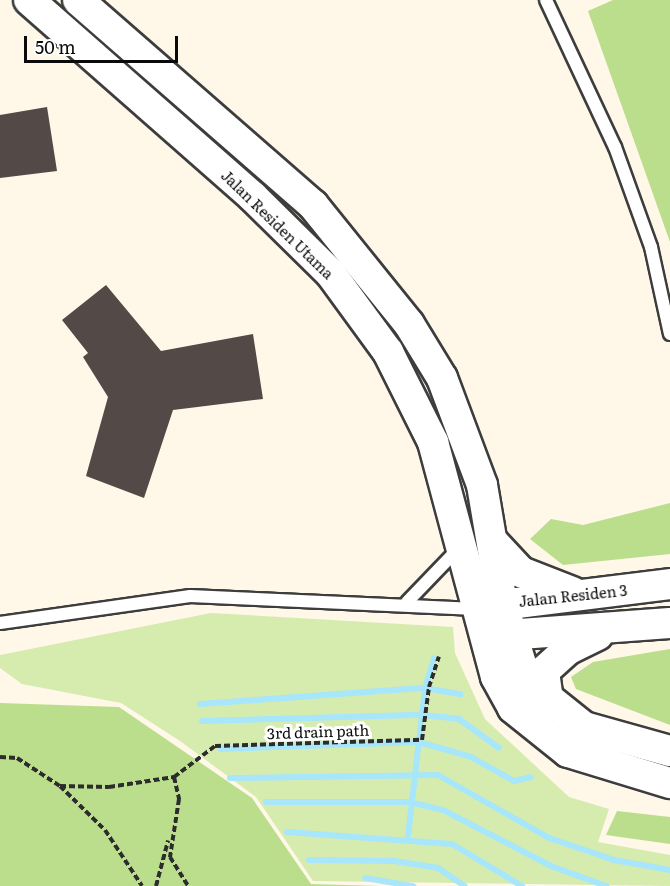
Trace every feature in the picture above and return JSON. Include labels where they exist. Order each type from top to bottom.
[{"type":"street","name":"Jalan Residen Utama","points":[[35,2],[252,196],[331,274],[413,396],[433,442],[462,545],[494,621]]},
{"type":"street","points":[[84,3],[255,151],[369,267],[442,378],[482,484],[493,542],[494,621],[504,694],[539,734],[594,763],[670,783]]},
{"type":"street","points":[[493,542],[521,572],[583,596]]},
{"type":"street","name":"Jalan Residen 3","points":[[494,621],[583,596],[670,584]]},
{"type":"street","points":[[494,621],[605,632],[670,623]]},
{"type":"street","points":[[494,621],[528,678],[548,700],[584,727],[670,751]]},
{"type":"street","points":[[548,700],[541,678],[550,665],[605,632]]},
{"type":"lane","points":[[546,0],[615,147],[651,248],[670,334]]},
{"type":"lane","points":[[407,602],[462,545]]},
{"type":"lane","points":[[0,623],[190,596],[407,602],[494,621]]},
{"type":"path","name":"3rd drain path","points":[[174,777],[216,746],[422,740],[429,687],[439,657]]},
{"type":"path","points":[[0,757],[17,758],[60,786],[105,830],[142,886]]},
{"type":"path","points":[[60,786],[109,787],[174,777],[179,799],[156,886]]},
{"type":"path","points":[[170,839],[170,857],[188,886]]},
{"type":"green space","points":[[613,0],[670,0],[670,242],[588,11]]},
{"type":"green space","points":[[670,503],[670,554],[563,565],[530,539],[551,519],[583,525]]},
{"type":"green space","points":[[211,613],[453,627],[455,653],[485,719],[569,797],[609,809],[598,842],[670,855],[670,886],[313,881],[256,797],[180,741],[121,703],[22,684],[0,668],[0,655]]},
{"type":"green space","points":[[670,649],[670,725],[576,689],[571,677],[593,662]]},
{"type":"green space","points":[[0,703],[119,707],[252,798],[311,884],[380,886],[0,886]]},
{"type":"green space","points":[[617,811],[670,817],[670,844],[606,835]]},
{"type":"building","points":[[47,107],[57,171],[0,178],[0,115]]},
{"type":"building","points":[[106,285],[161,351],[253,334],[263,399],[173,410],[144,498],[86,476],[108,397],[83,357],[88,353],[62,320]]},
{"type":"waterway","points":[[408,836],[425,688],[434,658]]},
{"type":"waterway","points":[[200,704],[425,688],[460,694]]},
{"type":"waterway","points":[[202,721],[423,715],[459,719],[499,748]]},
{"type":"waterway","points":[[221,749],[419,742],[471,757],[514,781],[531,777]]},
{"type":"waterway","points":[[230,778],[438,775],[549,838],[614,860],[670,870]]},
{"type":"waterway","points":[[266,802],[410,802],[445,811],[551,866],[606,886]]},
{"type":"waterway","points":[[287,832],[452,844],[522,886]]},
{"type":"waterway","points":[[309,860],[394,861],[438,868],[465,886]]},
{"type":"waterway","points":[[365,878],[413,886]]}]
